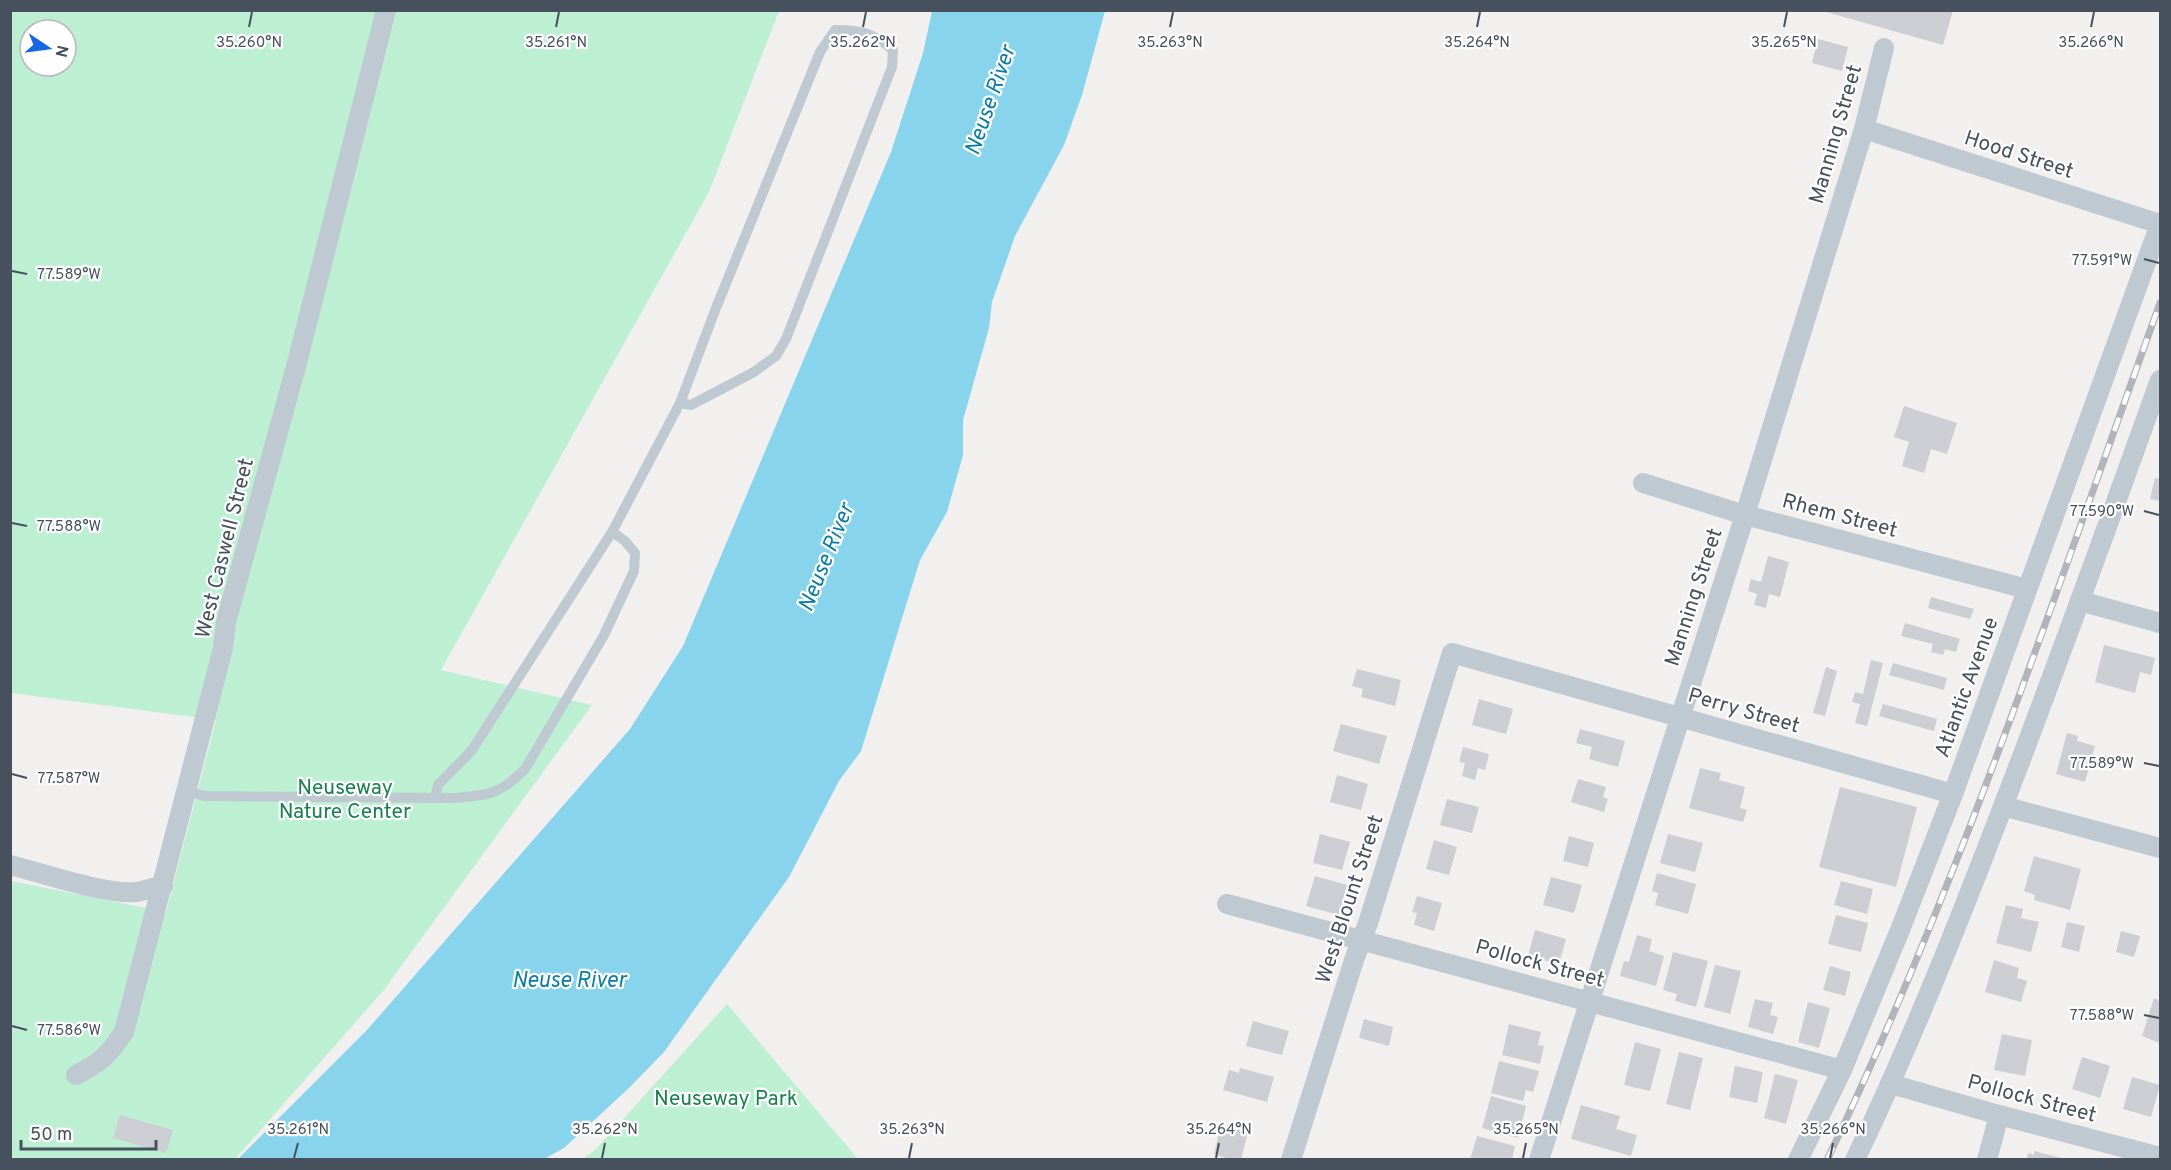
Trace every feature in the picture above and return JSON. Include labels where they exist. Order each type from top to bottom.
[{"type":"street","name":"West Caswell Street","points":[[76,1075],[98,1064],[111,1051],[124,1032],[223,648],[226,621],[297,363],[386,10]]},
{"type":"street","name":"Manning Street","points":[[1539,1160],[1745,515],[1864,129],[1884,48]]},
{"type":"street","name":"Hood Street","points":[[1864,129],[2160,224]]},
{"type":"street","name":"Atlantic Avenue","points":[[1798,1160],[1842,1070],[1953,794],[2160,224]]},
{"type":"street","points":[[1855,1160],[1892,1084],[1949,946],[2080,601],[2160,380]]},
{"type":"street","name":"Rhem Street","points":[[1643,483],[1745,515],[2027,589]]},
{"type":"street","points":[[2080,601],[2160,623]]},
{"type":"street","name":"Perry Street","points":[[1452,653],[1953,794]]},
{"type":"street","name":"West Blount Street","points":[[1291,1160],[1452,653]]},
{"type":"street","points":[[2003,806],[2160,848]]},
{"type":"street","points":[[10,865],[118,891],[137,892],[163,885]]},
{"type":"street","name":"Pollock Street","points":[[1227,904],[1842,1070]]},
{"type":"street","name":"Pollock Street","points":[[1892,1084],[2160,1157]]},
{"type":"street","points":[[1988,1160],[1999,1115]]},
{"type":"lane","points":[[435,798],[438,785],[472,750],[612,532],[680,403],[820,52],[835,30],[858,30],[876,36],[892,51],[892,66],[786,339],[776,356],[754,372],[691,405],[680,403]]},
{"type":"lane","points":[[187,791],[204,796],[435,798],[489,795],[508,786],[525,770],[603,636],[634,571],[635,553],[625,541],[612,532]]},
{"type":"green space","name":"Neuseway Nature Center","points":[[11,11],[779,11],[709,192],[441,670],[592,705],[383,991],[235,1159],[11,1159],[11,881],[166,912],[216,720],[11,693]]},
{"type":"green space","name":"Neuseway Park","points":[[727,1004],[858,1159],[583,1159],[597,1148]]},
{"type":"water","name":"Neuse River","points":[[932,11],[1105,11],[1082,95],[1064,145],[1015,236],[992,302],[989,328],[963,420],[963,455],[947,512],[920,560],[861,751],[839,781],[789,877],[664,1052],[564,1148],[544,1159],[238,1159],[367,1030],[630,729],[683,646],[891,152],[923,53]]},
{"type":"building","points":[[1819,10],[1953,10],[1943,45]]},
{"type":"building","points":[[1818,39],[1848,47],[1842,71],[1812,63]]},
{"type":"building","points":[[1904,406],[1957,423],[1947,454],[1931,449],[1924,473],[1902,466],[1909,442],[1894,437]]},
{"type":"building","points":[[2155,478],[2160,479],[2160,501],[2150,499]]},
{"type":"building","points":[[1768,556],[1789,562],[1780,597],[1769,594],[1766,608],[1754,605],[1757,594],[1748,591],[1751,579],[1761,582]]},
{"type":"building","points":[[1931,597],[1974,609],[1970,619],[1928,608]]},
{"type":"building","points":[[1905,623],[1960,639],[1956,652],[1945,649],[1943,655],[1931,652],[1933,644],[1901,636]]},
{"type":"building","points":[[2104,645],[2155,658],[2151,675],[2140,672],[2135,693],[2095,682]]},
{"type":"building","points":[[1871,660],[1883,663],[1867,726],[1855,723],[1860,704],[1852,702],[1855,692],[1863,694]]},
{"type":"building","points":[[1893,663],[1947,678],[1944,690],[1889,675]]},
{"type":"building","points":[[1826,667],[1837,671],[1825,716],[1813,713]]},
{"type":"building","points":[[1357,669],[1401,680],[1395,706],[1361,697],[1363,689],[1352,686]]},
{"type":"building","points":[[1479,699],[1513,709],[1506,734],[1472,725]]},
{"type":"building","points":[[1883,704],[1937,719],[1934,731],[1879,716]]},
{"type":"building","points":[[1341,724],[1387,736],[1379,764],[1333,751]]},
{"type":"building","points":[[1580,729],[1625,741],[1618,767],[1589,759],[1592,747],[1576,743]]},
{"type":"building","points":[[2067,733],[2078,736],[2077,741],[2095,746],[2085,782],[2056,774]]},
{"type":"building","points":[[1463,747],[1489,754],[1485,770],[1478,768],[1475,780],[1462,776],[1465,763],[1459,762]]},
{"type":"building","points":[[1700,768],[1721,773],[1719,780],[1745,787],[1740,808],[1747,810],[1743,822],[1689,808]]},
{"type":"building","points":[[1337,775],[1368,784],[1361,810],[1330,802]]},
{"type":"building","points":[[1578,779],[1606,787],[1603,797],[1608,799],[1604,812],[1571,802]]},
{"type":"building","points":[[1840,787],[1917,807],[1896,887],[1819,867]]},
{"type":"building","points":[[1447,799],[1479,807],[1472,833],[1440,825]]},
{"type":"building","points":[[1320,834],[1350,842],[1342,870],[1313,863]]},
{"type":"building","points":[[1668,834],[1703,843],[1695,872],[1660,863]]},
{"type":"building","points":[[1569,836],[1594,843],[1588,867],[1563,861]]},
{"type":"building","points":[[1434,840],[1457,847],[1449,875],[1426,869]]},
{"type":"building","points":[[2034,856],[2081,869],[2070,910],[2034,900],[2035,895],[2024,891]]},
{"type":"building","points":[[1657,873],[1696,884],[1688,914],[1655,905],[1658,893],[1652,891]]},
{"type":"building","points":[[1315,876],[1347,885],[1339,915],[1306,906]]},
{"type":"building","points":[[1551,877],[1582,885],[1574,913],[1543,905]]},
{"type":"building","points":[[1841,881],[1873,889],[1867,914],[1834,905]]},
{"type":"building","points":[[1417,896],[1442,903],[1434,931],[1414,925],[1417,913],[1412,912]]},
{"type":"building","points":[[2006,905],[2023,909],[2021,918],[2039,922],[2031,952],[1996,943]]},
{"type":"building","points":[[1836,915],[1868,923],[1861,952],[1828,944]]},
{"type":"building","points":[[2067,922],[2085,926],[2079,952],[2061,947]]},
{"type":"building","points":[[1535,930],[1566,939],[1559,964],[1528,956]]},
{"type":"building","points":[[2121,931],[2140,936],[2134,957],[2116,952]]},
{"type":"building","points":[[1637,935],[1652,939],[1649,951],[1664,956],[1656,986],[1620,976],[1624,961],[1629,962]]},
{"type":"building","points":[[1673,952],[1708,961],[1696,1007],[1675,1001],[1677,994],[1663,990]]},
{"type":"building","points":[[1994,960],[2019,968],[2017,978],[2027,981],[2021,1002],[1985,992]]},
{"type":"building","points":[[1715,965],[1741,971],[1730,1014],[1704,1007]]},
{"type":"building","points":[[1830,966],[1851,972],[1845,996],[1823,990]]},
{"type":"building","points":[[2154,998],[2160,1001],[2160,1043],[2142,1036]]},
{"type":"building","points":[[1755,999],[1773,1003],[1770,1015],[1778,1017],[1773,1034],[1748,1027]]},
{"type":"building","points":[[1808,1002],[1830,1008],[1819,1048],[1798,1042]]},
{"type":"building","points":[[1364,1019],[1393,1027],[1389,1046],[1359,1038]]},
{"type":"building","points":[[1253,1021],[1289,1031],[1282,1055],[1246,1046]]},
{"type":"building","points":[[1509,1024],[1541,1032],[1538,1045],[1544,1046],[1540,1064],[1502,1055]]},
{"type":"building","points":[[2002,1034],[2032,1040],[2025,1076],[1994,1070]]},
{"type":"building","points":[[1635,1042],[1661,1049],[1650,1091],[1624,1085]]},
{"type":"building","points":[[1679,1052],[1703,1058],[1690,1110],[1666,1104]]},
{"type":"building","points":[[2082,1057],[2110,1066],[2100,1098],[2072,1089]]},
{"type":"building","points":[[1499,1061],[1539,1071],[1533,1092],[1526,1090],[1523,1101],[1491,1093]]},
{"type":"building","points":[[1735,1066],[1763,1072],[1757,1103],[1729,1097]]},
{"type":"building","points":[[1240,1068],[1274,1077],[1267,1102],[1223,1090],[1229,1070],[1239,1073]]},
{"type":"building","points":[[1775,1074],[1798,1080],[1786,1124],[1764,1118]]},
{"type":"building","points":[[2132,1077],[2160,1085],[2151,1117],[2123,1109]]},
{"type":"building","points":[[1491,1096],[1526,1106],[1518,1138],[1482,1128]]},
{"type":"building","points":[[1581,1105],[1620,1116],[1616,1129],[1637,1135],[1631,1156],[1571,1139]]},
{"type":"building","points":[[120,1115],[173,1130],[166,1153],[113,1138]]},
{"type":"building","points":[[1221,1125],[1248,1132],[1241,1160],[1232,1160],[1214,1154]]},
{"type":"building","points":[[1477,1136],[1515,1146],[1512,1160],[1470,1160]]},
{"type":"building","points":[[2034,1151],[2065,1160],[2027,1160],[2028,1153],[2034,1155]]},
{"type":"railway","points":[[1827,1160],[1921,950],[1963,843],[2044,628],[2160,303]]}]
